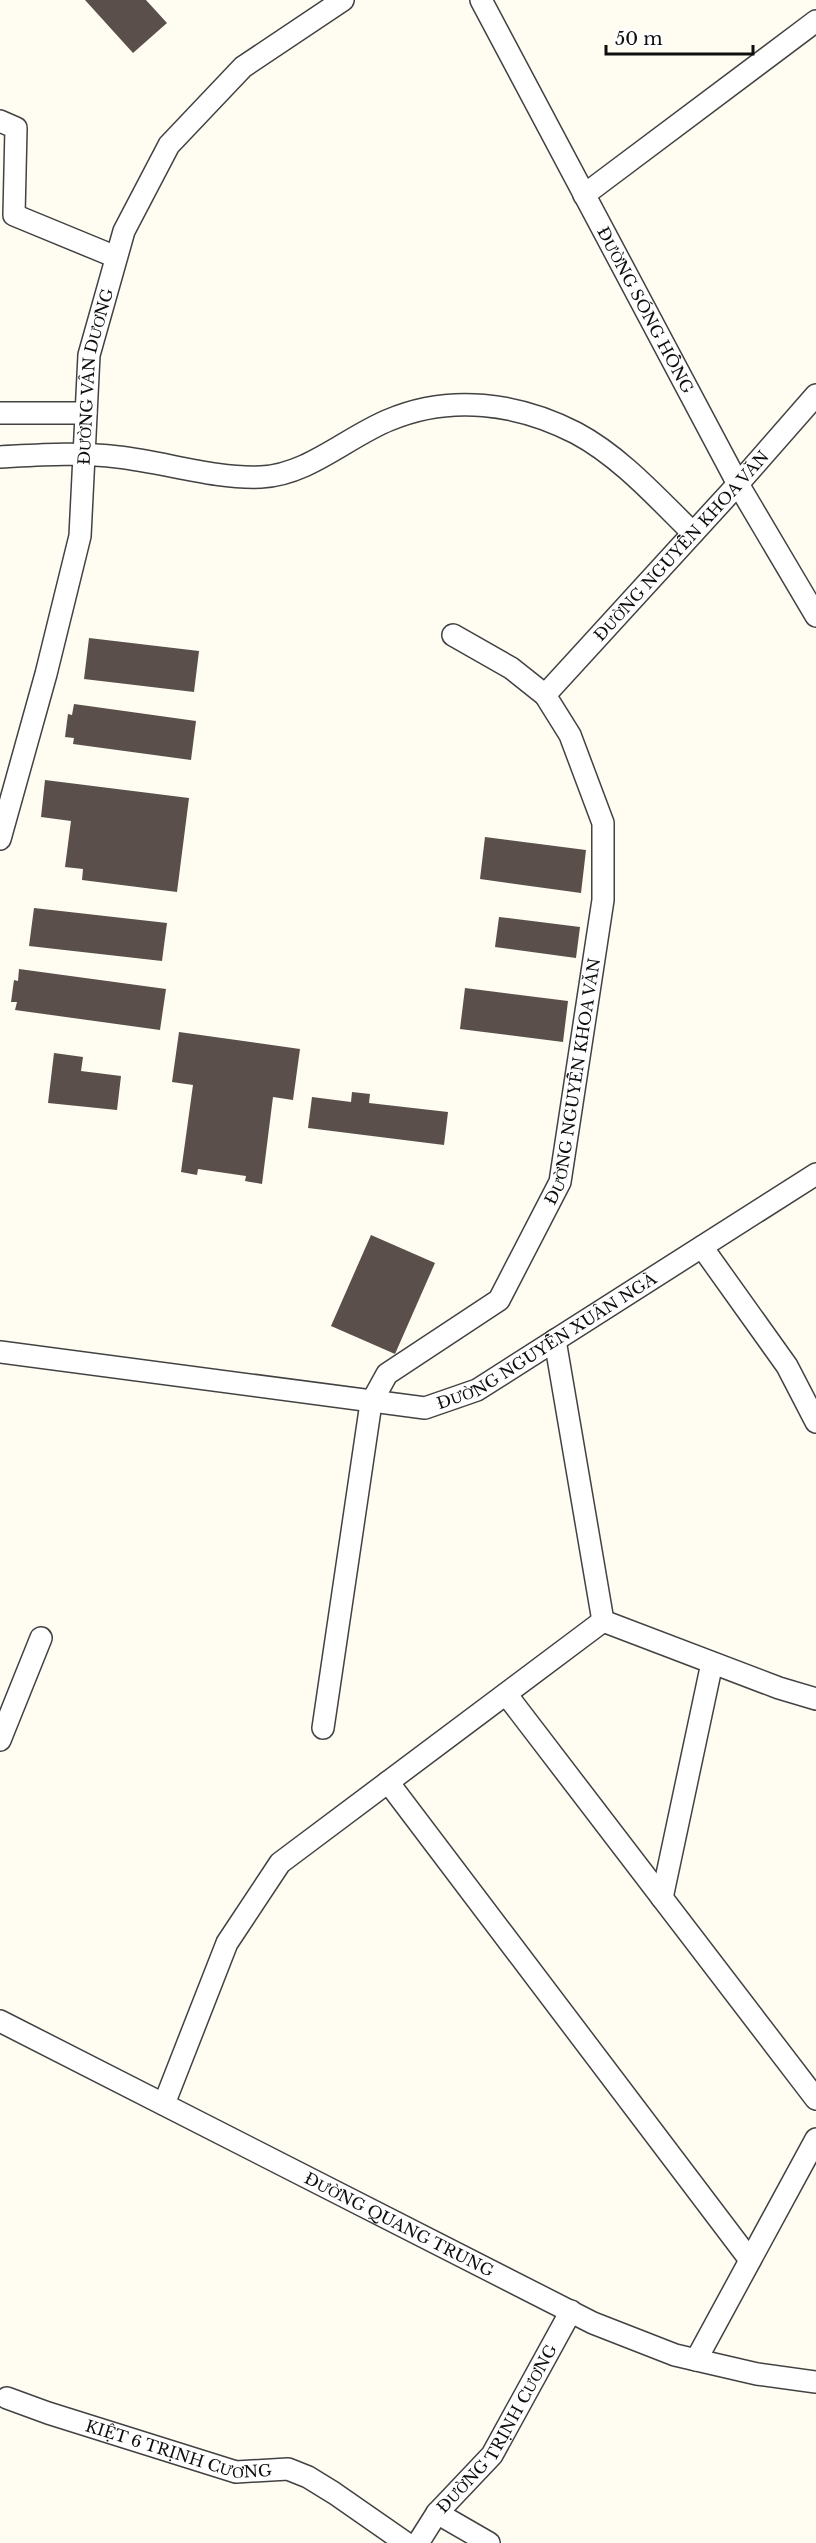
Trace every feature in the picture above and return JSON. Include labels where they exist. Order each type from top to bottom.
[{"type":"street","name":"ĐƯỜNG VÂN DƯƠNG","points":[[0,839],[46,674],[80,536],[89,355],[124,231],[169,145],[243,67],[343,0]]},
{"type":"street","name":"ĐƯỜNG SÓNG HỒNG","points":[[481,0],[738,484],[816,616]]},
{"type":"street","points":[[584,195],[816,21]]},
{"type":"street","points":[[0,121],[16,128],[14,215],[116,257]]},
{"type":"street","name":"ĐƯỜNG NGUYỄN KHOA VĂN","points":[[545,695],[816,395]]},
{"type":"street","points":[[0,457],[84,454],[119,457],[232,475],[262,477],[288,472],[388,420],[421,408],[451,404],[480,404],[520,412],[578,434],[607,454],[642,484],[693,533]]},
{"type":"street","points":[[0,413],[86,413]]},
{"type":"street","name":"ĐƯỜNG NGUYỄN KHOA VĂN","points":[[371,1402],[387,1374],[499,1300],[560,1182],[603,900],[603,823],[570,735],[545,695],[511,668],[453,635]]},
{"type":"street","name":"ĐƯỜNG NGUYỄN XUÂN NGÀ","points":[[0,1352],[425,1408],[477,1390],[816,1174]]},
{"type":"street","points":[[702,1246],[787,1366],[816,1422]]},
{"type":"street","points":[[555,1340],[603,1621]]},
{"type":"street","points":[[322,1728],[371,1402]]},
{"type":"street","points":[[603,1621],[712,1663],[816,1699]]},
{"type":"street","points":[[164,2104],[227,1943],[280,1863],[603,1621]]},
{"type":"street","points":[[0,1740],[41,1638]]},
{"type":"street","points":[[662,1898],[712,1663]]},
{"type":"street","points":[[506,1694],[816,2099]]},
{"type":"street","points":[[388,1782],[750,2260]]},
{"type":"street","name":"ĐƯỜNG QUANG TRUNG","points":[[0,2021],[592,2323],[675,2355],[757,2374],[816,2382]]},
{"type":"street","points":[[696,2360],[816,2139]]},
{"type":"street","name":"ĐƯỜNG TRỊNH CƯƠNG","points":[[418,2543],[437,2513],[492,2455],[571,2311]]},
{"type":"street","name":"KIỆT 6 TRỊNH CƯƠNG","points":[[7,2398],[236,2472],[288,2469],[334,2493],[406,2543]]},
{"type":"street","points":[[437,2513],[489,2543]]},
{"type":"building","points":[[85,0],[146,0],[167,23],[133,53]]},
{"type":"building","points":[[89,638],[199,651],[194,692],[84,679]]},
{"type":"building","points":[[74,704],[196,721],[191,760],[73,744],[74,738],[65,737],[68,714],[72,715]]},
{"type":"building","points":[[45,780],[189,798],[177,892],[82,880],[83,869],[65,867],[71,821],[41,817]]},
{"type":"building","points":[[485,837],[586,850],[581,893],[480,879]]},
{"type":"building","points":[[34,908],[167,923],[162,961],[29,946]]},
{"type":"building","points":[[499,917],[580,927],[576,958],[495,947]]},
{"type":"building","points":[[19,969],[166,989],[160,1030],[15,1010],[17,1002],[11,1002],[14,980],[18,981]]},
{"type":"building","points":[[465,988],[568,1001],[563,1042],[460,1029]]},
{"type":"building","points":[[179,1032],[300,1049],[293,1100],[273,1097],[262,1184],[245,1181],[246,1176],[198,1169],[197,1175],[181,1172],[193,1085],[172,1082]]},
{"type":"building","points":[[54,1053],[83,1057],[81,1071],[121,1076],[117,1110],[48,1103]]},
{"type":"building","points":[[352,1092],[370,1094],[369,1103],[448,1112],[444,1145],[308,1128],[312,1097],[351,1102]]},
{"type":"building","points":[[371,1235],[435,1263],[395,1354],[331,1326]]}]
